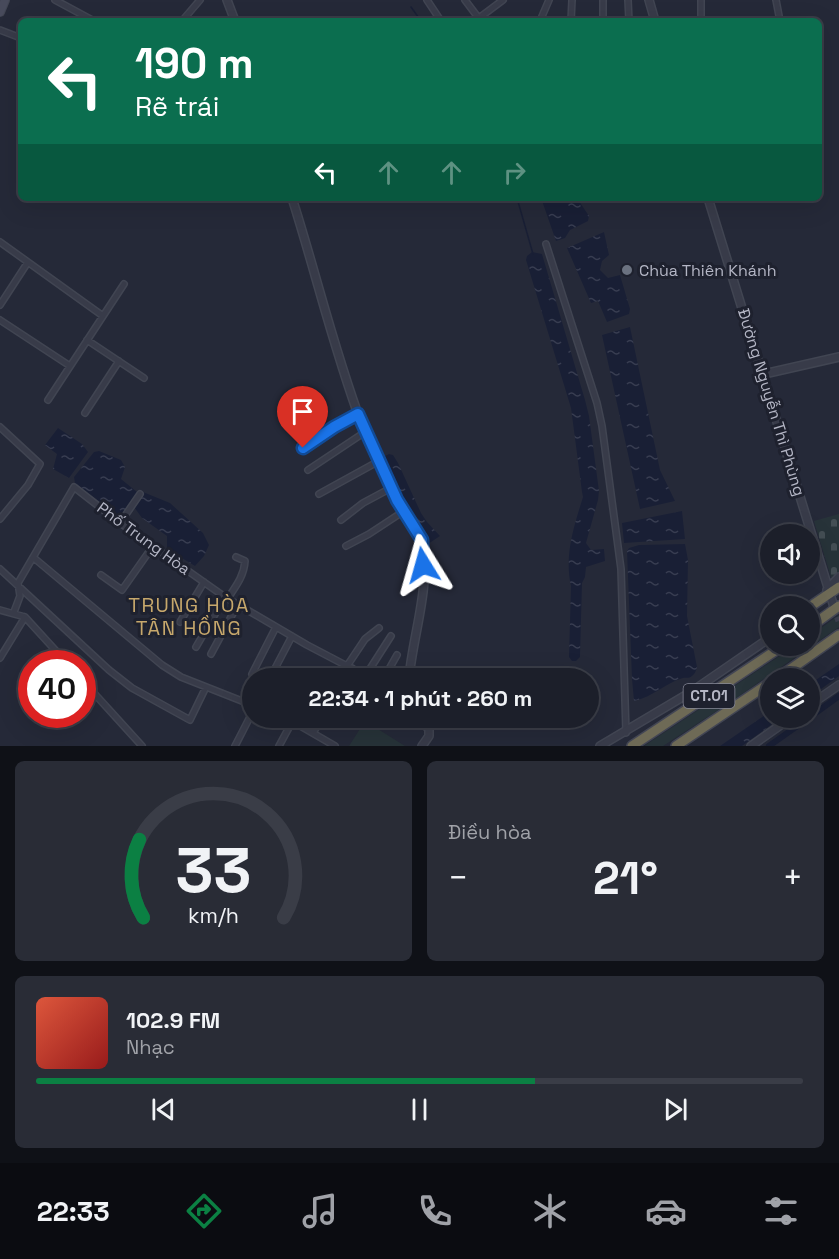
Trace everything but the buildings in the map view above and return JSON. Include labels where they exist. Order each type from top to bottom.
[{"type":"highway","points":[[820,599],[833,589]]},
{"type":"highway","points":[[820,619],[837,606]]},
{"type":"highway","points":[[792,668],[839,634]]},
{"type":"highway","name":"CT.01","points":[[632,746],[767,656]]},
{"type":"highway","name":"CT.01","points":[[675,746],[760,689]]},
{"type":"main road","points":[[0,12],[5,0]]},
{"type":"street","points":[[55,0],[88,18]]},
{"type":"street","points":[[185,18],[200,0]]},
{"type":"street","points":[[227,0],[234,18]]},
{"type":"street","points":[[427,0],[439,18]]},
{"type":"street","points":[[465,0],[478,18]]},
{"type":"street","points":[[482,18],[504,0]]},
{"type":"street","points":[[571,18],[572,0]]},
{"type":"street","points":[[603,0],[603,18]]},
{"type":"street","points":[[628,0],[629,18]]},
{"type":"street","points":[[649,0],[654,18]]},
{"type":"street","points":[[701,0],[701,18]]},
{"type":"street","points":[[776,0],[779,18]]},
{"type":"street","points":[[541,18],[547,1]]},
{"type":"street","points":[[0,30],[18,37]]},
{"type":"street","points":[[293,201],[331,333],[358,414],[391,488],[422,540],[422,601],[410,668]]},
{"type":"street","name":"Đường Nguyễn Thì Phùng","points":[[709,201],[837,606]]},
{"type":"street","points":[[0,242],[103,316]]},
{"type":"street","points":[[546,244],[597,403],[602,426],[621,569],[626,733]]},
{"type":"street","points":[[0,305],[28,262]]},
{"type":"street","points":[[48,400],[124,284]]},
{"type":"street","points":[[0,320],[70,366]]},
{"type":"street","points":[[87,340],[144,378]]},
{"type":"street","points":[[764,374],[839,357]]},
{"type":"street","points":[[85,413],[120,362]]},
{"type":"street","points":[[303,448],[358,414]]},
{"type":"street","points":[[0,428],[40,464],[28,485],[0,519]]},
{"type":"street","points":[[308,470],[365,432]]},
{"type":"street","points":[[319,494],[379,461]]},
{"type":"street","name":"Phố Trung Hòa","points":[[33,558],[74,487],[120,523],[227,598],[349,667]]},
{"type":"street","points":[[341,520],[363,503],[391,488]]},
{"type":"street","points":[[120,523],[138,497]]},
{"type":"street","points":[[346,546],[404,511]]},
{"type":"street","points":[[101,575],[122,590],[153,546]]},
{"type":"street","points":[[196,647],[244,573],[245,561],[236,557]]},
{"type":"street","points":[[14,612],[20,596],[18,584],[33,558],[162,665],[206,687],[242,701]]},
{"type":"street","points":[[0,568],[109,670],[156,703],[190,720],[206,687]]},
{"type":"street","points":[[833,589],[839,577]]},
{"type":"street","points":[[180,622],[204,582]]},
{"type":"street","points":[[211,654],[238,604]]},
{"type":"street","points":[[0,610],[14,612],[25,617],[55,650]]},
{"type":"street","points":[[0,658],[25,617]]},
{"type":"street","points":[[255,668],[276,627]]},
{"type":"street","points":[[349,667],[365,639],[379,628]]},
{"type":"street","points":[[275,668],[292,636]]},
{"type":"street","points":[[373,668],[391,636]]},
{"type":"street","points":[[600,746],[626,733],[691,692],[760,645]]},
{"type":"street","points":[[390,668],[398,655]]},
{"type":"street","points":[[820,698],[839,685]]},
{"type":"street","points":[[96,695],[142,746]]},
{"type":"street","points":[[235,746],[244,728]]},
{"type":"street","points":[[279,746],[289,728]]},
{"type":"street","points":[[303,728],[335,746]]},
{"type":"street","points":[[313,733],[316,728]]},
{"type":"street","points":[[751,746],[776,728]]},
{"type":"street","points":[[422,746],[429,736],[429,729]]},
{"type":"green space","points":[[839,514],[839,586],[835,590],[820,541],[820,524],[815,524],[814,521]]},
{"type":"green space","points":[[839,615],[839,627],[820,640],[820,629]]},
{"type":"green space","points":[[779,656],[797,656],[780,668],[761,668]]},
{"type":"green space","points":[[760,669],[760,682],[732,701],[663,746],[644,746]]},
{"type":"green space","points":[[361,728],[376,728],[405,746],[349,746]]},
{"type":"water","points":[[542,201],[579,201],[589,216],[588,221],[570,230],[565,238],[556,241]]},
{"type":"water","points":[[604,232],[609,255],[602,261],[600,270],[608,278],[620,275],[630,309],[629,314],[607,322],[598,301],[591,303],[567,248]]},
{"type":"water","points":[[532,252],[542,254],[585,400],[599,491],[586,543],[591,550],[604,549],[605,561],[586,567],[582,583],[580,657],[576,661],[572,661],[569,657],[571,586],[569,552],[583,497],[571,408],[526,260]]},
{"type":"water","points":[[630,327],[660,470],[675,501],[640,509],[602,335]]},
{"type":"water","points":[[58,428],[82,444],[88,452],[69,478],[53,469],[57,454],[45,445]]},
{"type":"water","points":[[99,451],[121,460],[125,467],[121,479],[137,492],[121,518],[75,483],[74,477],[94,452]]},
{"type":"water","points":[[393,455],[398,463],[421,513],[440,536],[428,544],[381,462],[383,457]]},
{"type":"water","points":[[143,492],[170,503],[203,533],[209,545],[204,556],[195,566],[167,549],[167,536],[142,518],[134,507]]},
{"type":"water","points":[[682,511],[685,539],[624,543],[622,523]]},
{"type":"water","points":[[685,544],[688,560],[687,616],[697,667],[691,677],[677,680],[634,701],[627,551],[639,545]]},
{"type":"water","points":[[839,664],[839,676],[820,690],[820,677]]},
{"type":"water","points":[[760,719],[760,728],[767,728],[742,746],[720,746]]},
{"type":"waterway","points":[[411,7],[419,18]]},
{"type":"waterway","points":[[518,201],[533,254]]},
{"type":"waterway","points":[[820,710],[839,696]]},
{"type":"waterway","points":[[769,746],[794,728]]},
{"type":"tunnel","points":[[834,607],[839,621]]},
{"type":"place","name":"Chùa Thiên Khánh","points":[[627,270]]},
{"type":"district","name":"TRUNG HÒA TÂN HỒNG","points":[[189,616]]},
{"type":"route","points":[[303,448],[358,414],[397,500],[422,540],[423,565]]}]
